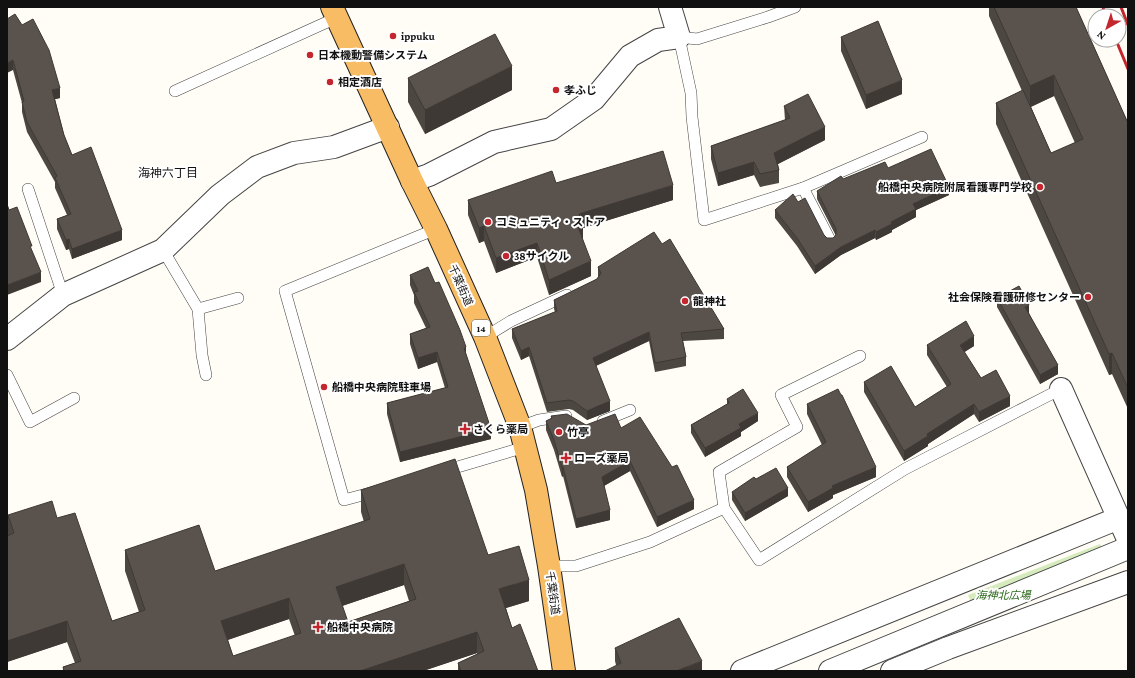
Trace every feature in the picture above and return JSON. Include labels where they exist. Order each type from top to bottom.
[{"type":"highway","name":"千葉街道","points":[[334,12],[412,181],[436,228],[485,337],[523,437],[536,490],[549,566],[564,671]]},
{"type":"street","points":[[412,181],[429,175],[494,142],[551,129],[594,99],[630,56],[658,40],[679,37],[670,7]]},
{"type":"street","points":[[7,339],[63,295],[163,250],[220,196],[257,167],[294,153],[334,147],[388,127]]},
{"type":"street","points":[[1061,389],[1128,539]]},
{"type":"street","points":[[742,671],[1118,518]]},
{"type":"street","points":[[830,671],[1128,548]]},
{"type":"street","points":[[892,671],[948,648],[1128,582]]},
{"type":"lane","points":[[795,7],[697,39],[679,37],[691,93],[692,117],[704,220],[803,188],[922,137]]},
{"type":"lane","points":[[175,91],[334,12]]},
{"type":"lane","points":[[803,188],[830,240]]},
{"type":"lane","points":[[28,189],[63,295]]},
{"type":"lane","points":[[385,488],[344,500],[285,291],[436,228]]},
{"type":"lane","points":[[163,250],[198,308],[202,355],[206,375]]},
{"type":"lane","points":[[485,337],[511,322],[574,292]]},
{"type":"lane","points":[[198,308],[238,298]]},
{"type":"lane","points":[[860,356],[781,395],[797,427],[719,472],[724,508],[759,560],[905,469],[1061,389]]},
{"type":"lane","points":[[7,376],[30,422],[74,398]]},
{"type":"lane","points":[[594,425],[630,410]]},
{"type":"lane","points":[[436,474],[523,437],[539,420],[569,416],[574,420]]},
{"type":"lane","points":[[549,566],[576,566],[650,542],[724,508]]},
{"type":"green space","name":"海神北広場","points":[[1100,544],[1110,568],[978,619],[968,595]]},
{"type":"building","points":[[994,7],[1076,7],[1087,32],[1087,48],[1094,48],[1128,123],[1128,388],[1112,353],[1109,354],[996,103],[1023,90],[1051,153],[1083,139],[1054,75],[1030,86]]},
{"type":"building","points":[[15,14],[22,25],[33,19],[49,50],[60,88],[52,90],[64,135],[72,155],[91,147],[122,230],[72,249],[69,239],[66,240],[57,219],[71,214],[55,178],[57,176],[27,122],[22,102],[24,101],[13,60],[7,63],[7,19]]},
{"type":"building","points":[[878,21],[902,80],[866,95],[841,37]]},
{"type":"building","points":[[495,34],[512,66],[425,110],[408,78]]},
{"type":"building","points":[[808,94],[825,127],[774,153],[779,170],[760,174],[754,162],[718,173],[711,146],[790,118],[784,106]]},
{"type":"building","points":[[931,149],[949,187],[913,204],[916,209],[891,222],[892,224],[876,232],[875,230],[841,247],[815,266],[797,238],[775,210],[793,194],[798,202],[805,198],[824,235],[827,238],[833,238],[836,235],[836,229],[817,191],[841,176],[843,179],[885,162],[888,168]]},
{"type":"building","points":[[663,151],[673,185],[579,214],[583,225],[578,227],[591,261],[549,280],[537,243],[496,258],[484,226],[479,228],[468,200],[552,171],[556,183]]},
{"type":"building","points":[[7,204],[9,210],[17,207],[32,246],[30,246],[41,272],[7,285]]},
{"type":"building","points":[[654,232],[662,244],[670,239],[724,329],[681,333],[686,357],[655,363],[649,332],[593,358],[610,401],[587,411],[573,401],[569,400],[547,403],[529,347],[521,351],[512,329],[557,311],[554,300],[597,279],[601,273],[598,267]]},
{"type":"building","points":[[428,267],[435,283],[439,282],[460,330],[466,347],[464,348],[491,429],[400,452],[387,403],[448,387],[437,352],[418,358],[410,334],[430,327],[414,292],[418,291],[410,275]]},
{"type":"building","points":[[1019,286],[1029,305],[1025,307],[1058,365],[1040,375],[997,298]]},
{"type":"building","points":[[966,321],[974,336],[960,345],[981,378],[996,370],[1010,396],[979,412],[974,404],[927,434],[928,436],[904,451],[864,382],[891,366],[915,407],[951,384],[927,345]]},
{"type":"building","points":[[743,389],[758,413],[739,424],[741,428],[705,448],[691,425],[729,403],[727,399]]},
{"type":"building","points":[[838,389],[876,467],[832,486],[833,488],[808,502],[787,467],[826,442],[807,404]]},
{"type":"building","points":[[567,414],[586,425],[615,414],[621,428],[640,417],[672,467],[677,465],[694,500],[657,517],[630,461],[602,477],[610,510],[576,519],[563,467],[546,421],[552,418],[551,416]]},
{"type":"building","points":[[455,459],[488,555],[519,546],[529,580],[499,589],[512,628],[520,624],[538,671],[461,671],[458,663],[484,651],[477,632],[360,671],[64,671],[63,667],[81,661],[67,621],[7,641],[7,536],[14,533],[8,515],[52,501],[57,518],[75,513],[112,621],[145,610],[125,550],[199,525],[215,571],[370,519],[361,490]],"holes":[[[404,564],[416,599],[348,622],[336,587]],[[289,598],[301,633],[233,656],[221,621]]]},
{"type":"building","points":[[776,468],[788,488],[745,513],[732,492],[754,477],[756,479]]},
{"type":"building","points":[[679,618],[702,661],[676,671],[605,671],[621,663],[615,648]]},
{"type":"railway","points":[[1121,7],[1128,25]]},
{"type":"railway","points":[[1119,48],[1128,69]]},
{"type":"place","name":"ippuku","points":[[393,36]]},
{"type":"place","name":"日本機動警備システム","points":[[310,55]]},
{"type":"place","name":"相定酒店","points":[[330,82]]},
{"type":"place","name":"孝ふじ","points":[[556,90]]},
{"type":"place","name":"船橋中央病院附属看護専門学校","points":[[1040,187]]},
{"type":"place","name":"コミュニティ・ストア","points":[[488,222]]},
{"type":"place","name":"38サイクル","points":[[506,256]]},
{"type":"place","name":"社会保険看護研修センター","points":[[1088,297]]},
{"type":"place","name":"龍神社","points":[[685,301]]},
{"type":"place","name":"船橋中央病院駐車場","points":[[324,387]]},
{"type":"place","name":"さくら薬局","points":[[465,429]]},
{"type":"place","name":"竹亭","points":[[559,432]]},
{"type":"place","name":"ローズ薬局","points":[[566,458]]},
{"type":"place","name":"船橋中央病院","points":[[318,627]]},
{"type":"district","name":"海神六丁目","points":[[168,173]]}]
